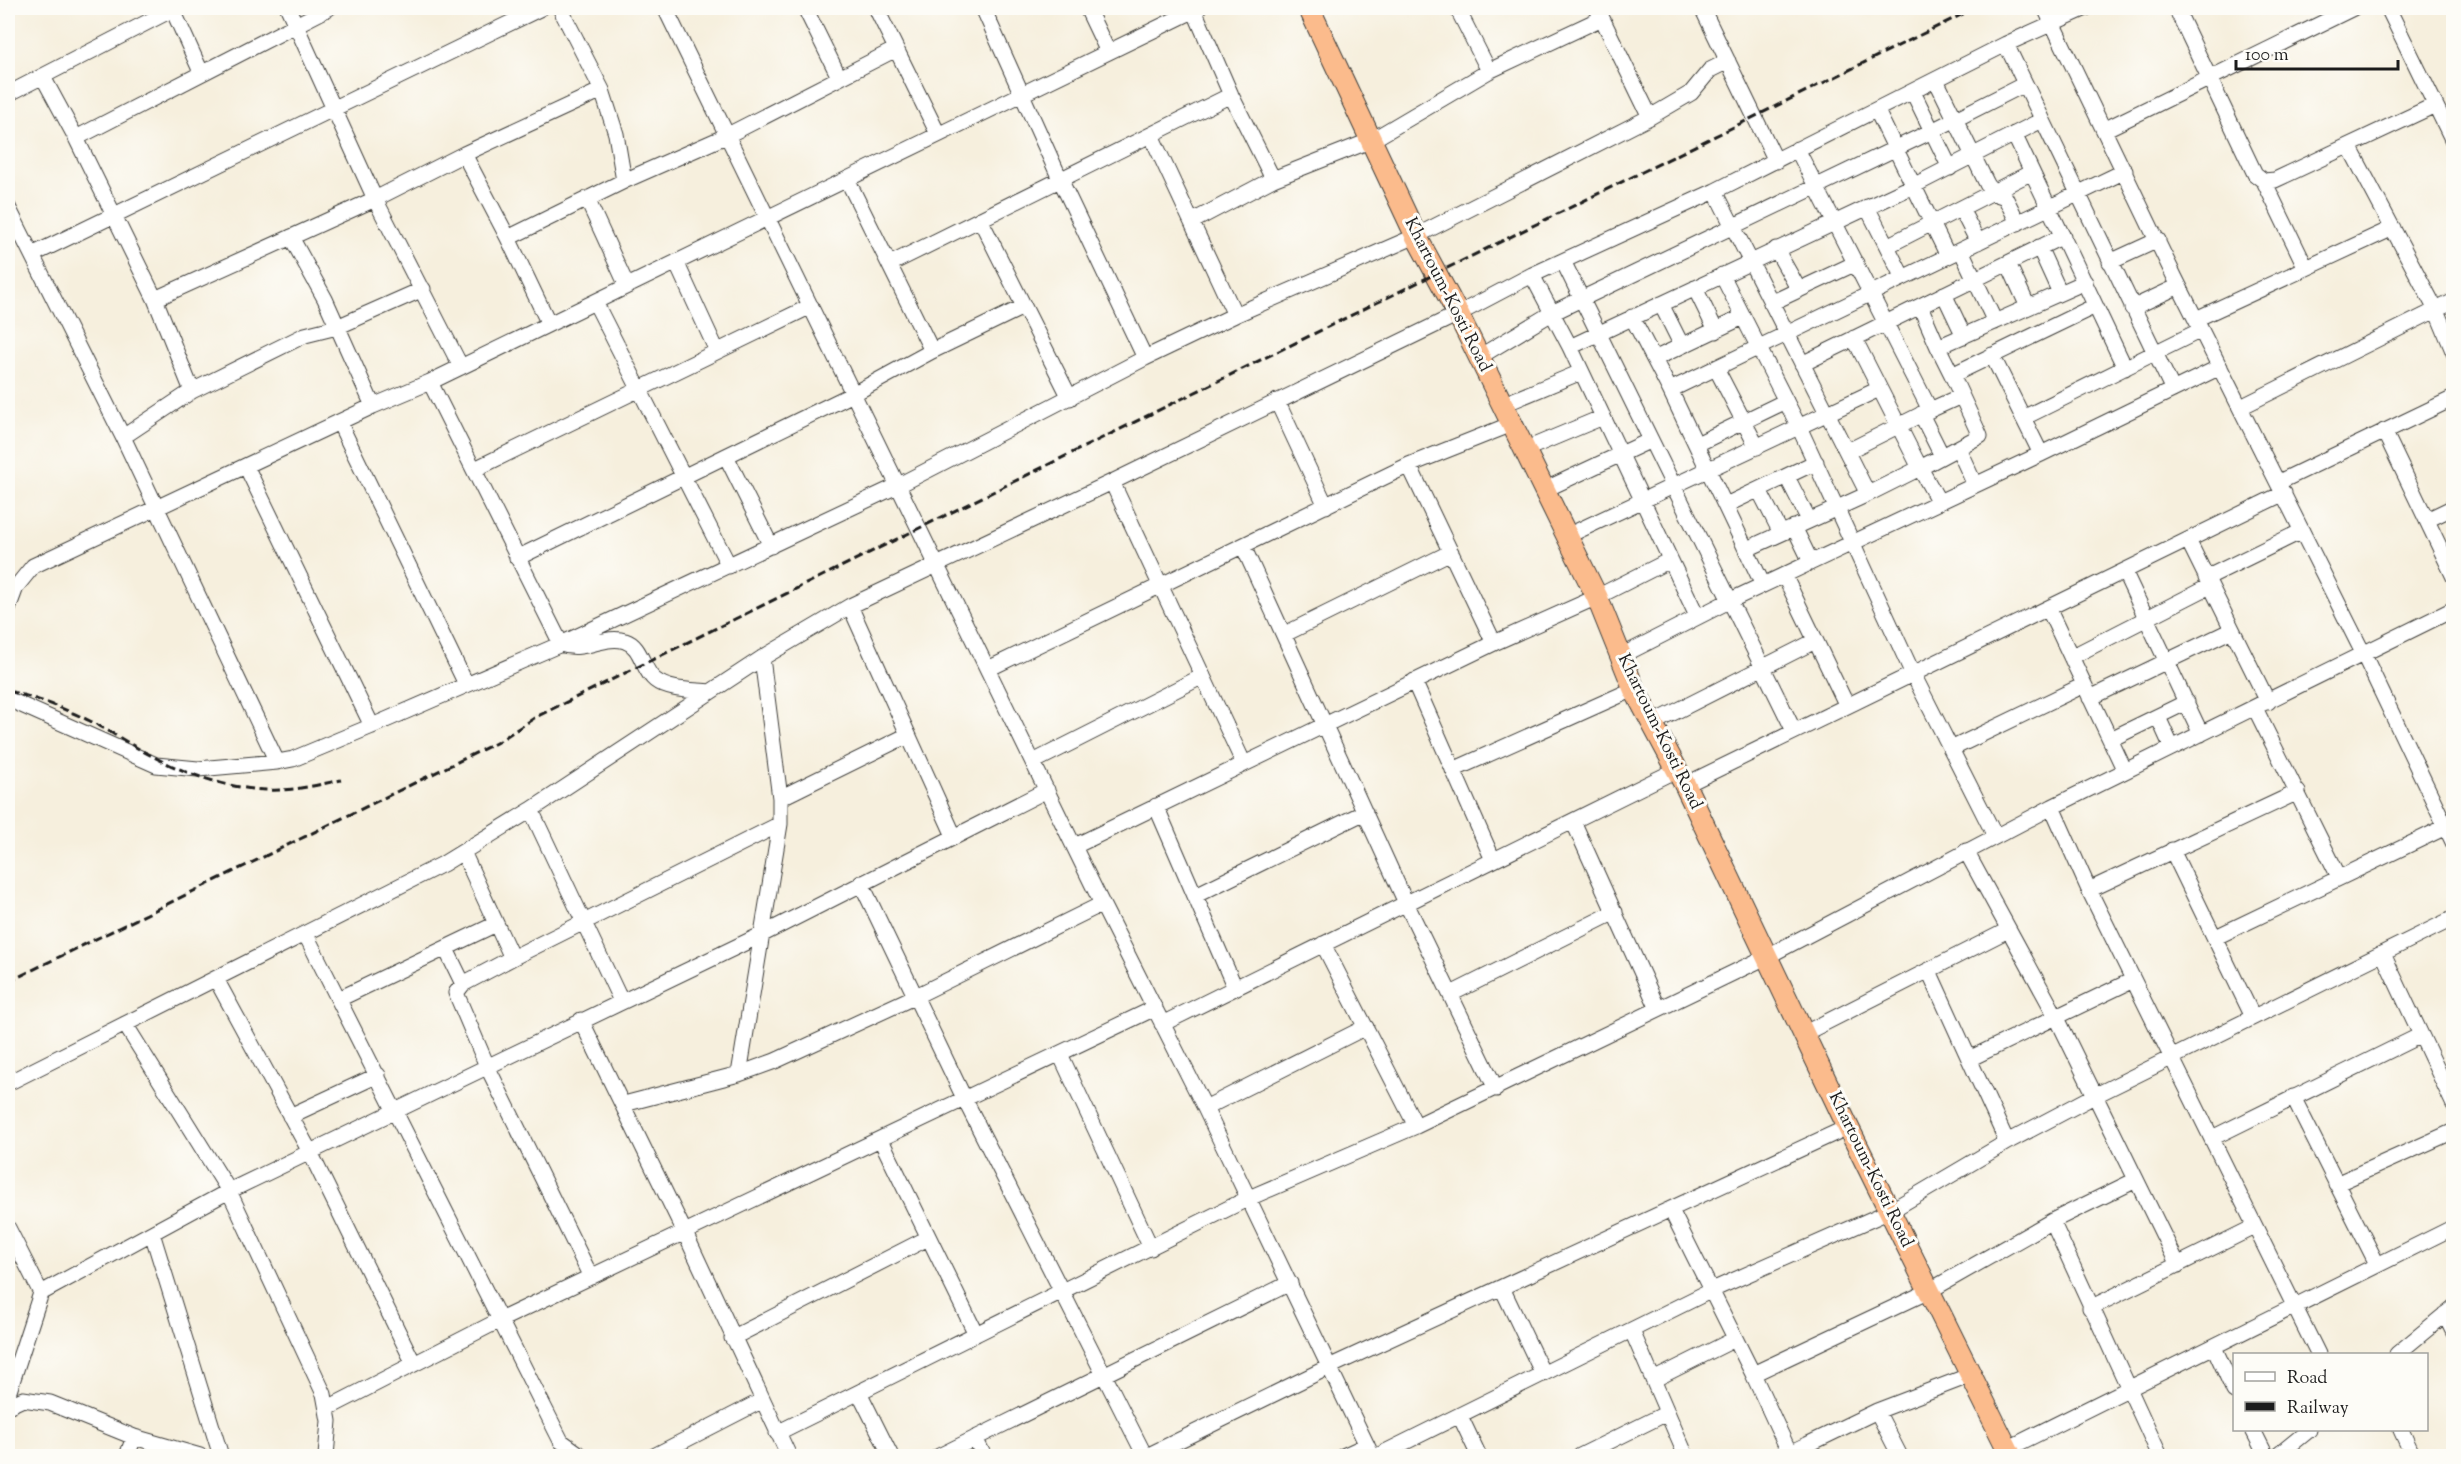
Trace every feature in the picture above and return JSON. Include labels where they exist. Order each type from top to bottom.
[{"type":"highway","name":"Khartoum-Kosti Road","points":[[1309,8],[1416,236],[1458,314],[1597,597],[1634,689],[1681,778],[1848,1127],[2009,1453]]},
{"type":"street","points":[[8,94],[172,8],[201,72]]},
{"type":"street","points":[[288,8],[375,199],[461,367]]},
{"type":"street","points":[[76,138],[329,8]]},
{"type":"street","points":[[32,255],[541,8]]},
{"type":"street","points":[[560,8],[602,90],[616,134],[624,181]]},
{"type":"street","points":[[665,8],[766,219],[899,485],[1102,904],[1205,1108],[1372,1453]]},
{"type":"street","points":[[805,8],[839,77]]},
{"type":"street","points":[[876,8],[938,134]]},
{"type":"street","points":[[983,8],[1060,179],[1145,358]]},
{"type":"street","points":[[1087,8],[1108,52]]},
{"type":"street","points":[[1457,8],[1489,71]]},
{"type":"street","points":[[1702,8],[1776,161]]},
{"type":"street","points":[[2045,8],[2220,367],[2449,825],[2454,844]]},
{"type":"street","points":[[8,1083],[306,934],[463,852],[762,658],[850,606],[1112,482],[1458,314],[1532,275],[1776,161],[2006,44],[2086,8]]},
{"type":"street","points":[[2176,8],[2255,174],[2264,181],[2306,268]]},
{"type":"street","points":[[2104,130],[2353,8]]},
{"type":"street","points":[[2388,8],[2454,142]]},
{"type":"street","points":[[8,609],[16,587],[33,566],[373,406],[430,382],[1196,9],[1231,95],[1273,179]]},
{"type":"street","points":[[1193,221],[1273,179],[1372,140],[1489,71],[1599,13],[1650,117]]},
{"type":"street","points":[[2006,44],[2173,390]]},
{"type":"street","points":[[508,238],[624,181],[726,136],[896,49]]},
{"type":"street","points":[[8,699],[156,765],[198,769],[293,759],[561,644],[729,566],[899,485],[1145,358],[1235,315],[1416,236],[1650,117],[1690,93],[1710,70],[1728,61]]},
{"type":"street","points":[[43,76],[115,215],[155,299],[192,391]]},
{"type":"street","points":[[1936,80],[1993,192],[2005,197],[2018,223]]},
{"type":"street","points":[[1479,357],[1552,313],[2025,84]]},
{"type":"street","points":[[155,299],[375,199],[464,154],[602,90]]},
{"type":"street","points":[[1913,92],[1950,168]]},
{"type":"street","points":[[890,264],[1231,95]]},
{"type":"street","points":[[2264,181],[2275,180],[2435,105]]},
{"type":"street","points":[[1877,111],[1933,223],[1975,279],[1995,322]]},
{"type":"street","points":[[1569,347],[1913,186],[2042,120]]},
{"type":"street","points":[[2014,134],[2125,368]]},
{"type":"street","points":[[1151,135],[1235,315]]},
{"type":"street","points":[[2349,146],[2436,310],[2454,353]]},
{"type":"street","points":[[1797,149],[1886,322],[1942,456]]},
{"type":"street","points":[[464,154],[549,324]]},
{"type":"street","points":[[1670,390],[2125,171]]},
{"type":"street","points":[[1887,246],[2032,172]]},
{"type":"street","points":[[847,179],[932,351]]},
{"type":"street","points":[[1715,190],[1868,494]]},
{"type":"street","points":[[587,199],[627,286]]},
{"type":"street","points":[[8,207],[123,437],[277,762]]},
{"type":"street","points":[[1867,207],[1903,278]]},
{"type":"street","points":[[1961,209],[1978,242]]},
{"type":"street","points":[[980,219],[1070,398]]},
{"type":"street","points":[[2024,418],[2156,352],[2199,324],[2306,268],[2393,228]]},
{"type":"street","points":[[1802,364],[2063,236]]},
{"type":"street","points":[[291,237],[337,327],[373,406]]},
{"type":"street","points":[[2110,262],[2158,240]]},
{"type":"street","points":[[2039,248],[2060,292]]},
{"type":"street","points":[[1776,249],[1798,290]]},
{"type":"street","points":[[1563,261],[1794,731]]},
{"type":"street","points":[[676,262],[717,351]]},
{"type":"street","points":[[1771,303],[1856,262]]},
{"type":"street","points":[[2008,263],[2028,307]]},
{"type":"street","points":[[1532,275],[1603,417],[1697,616]]},
{"type":"street","points":[[1722,275],[1786,400],[1854,542],[1913,674],[1995,836]]},
{"type":"street","points":[[1938,347],[2085,282]]},
{"type":"street","points":[[2132,308],[2180,286]]},
{"type":"street","points":[[1695,288],[1716,331]]},
{"type":"street","points":[[123,437],[192,391],[305,335],[337,327],[423,290]]},
{"type":"street","points":[[1944,294],[1964,336]]},
{"type":"street","points":[[2241,407],[2454,301]]},
{"type":"street","points":[[596,302],[729,566]]},
{"type":"street","points":[[1661,304],[1682,346]]},
{"type":"street","points":[[475,469],[811,306]]},
{"type":"street","points":[[1747,549],[1868,494],[1980,436],[1920,306]]},
{"type":"street","points":[[1952,375],[2095,306]]},
{"type":"street","points":[[517,558],[854,394],[932,351],[1023,307]]},
{"type":"street","points":[[1632,317],[1709,469],[1763,585]]},
{"type":"street","points":[[1654,359],[1743,317]]},
{"type":"street","points":[[1854,338],[1939,502]]},
{"type":"street","points":[[1992,355],[2041,454]]},
{"type":"street","points":[[1621,656],[1697,616],[2220,367]]},
{"type":"street","points":[[1716,368],[1757,447]]},
{"type":"street","points":[[1502,405],[1581,372]]},
{"type":"street","points":[[430,382],[561,644],[577,648],[625,641],[632,644],[650,675],[660,683],[710,692]]},
{"type":"street","points":[[1567,536],[1879,389]]},
{"type":"street","points":[[1848,451],[1961,396]]},
{"type":"street","points":[[1162,1024],[1573,821],[1794,731],[1847,706],[2188,540],[2384,431],[2454,398]]},
{"type":"street","points":[[1696,444],[1786,400]]},
{"type":"street","points":[[1277,401],[1326,506]]},
{"type":"street","points":[[1524,450],[1603,417]]},
{"type":"street","points":[[339,422],[466,684]]},
{"type":"street","points":[[988,669],[1409,465],[1512,424]]},
{"type":"street","points":[[2384,431],[2454,577]]},
{"type":"street","points":[[1544,490],[1651,440]]},
{"type":"street","points":[[1958,448],[1975,485]]},
{"type":"street","points":[[726,456],[771,546]]},
{"type":"street","points":[[1726,505],[1816,462]]},
{"type":"street","points":[[1409,465],[1494,643]]},
{"type":"street","points":[[246,466],[372,726]]},
{"type":"street","points":[[1787,477],[1795,527],[1811,562]]},
{"type":"street","points":[[1112,482],[1244,764]]},
{"type":"street","points":[[1759,490],[1795,527]]},
{"type":"street","points":[[2427,520],[2454,507]]},
{"type":"street","points":[[2071,657],[2147,619],[2208,582],[2302,531]]},
{"type":"street","points":[[2188,540],[2232,630],[2298,792],[2339,877]]},
{"type":"street","points":[[1243,546],[1406,903],[1496,1089]]},
{"type":"street","points":[[1285,634],[1451,552]]},
{"type":"street","points":[[1075,846],[1414,681],[1597,597],[1670,560]]},
{"type":"street","points":[[2124,571],[2201,734]]},
{"type":"street","points":[[1784,575],[1847,706]]},
{"type":"street","points":[[850,606],[954,836]]},
{"type":"street","points":[[2048,608],[2125,771]]},
{"type":"street","points":[[777,1433],[860,1394],[1249,1198],[1496,1089],[1766,957],[2052,807],[2454,609]]},
{"type":"street","points":[[1951,749],[2167,660],[2232,630]]},
{"type":"street","points":[[1653,723],[1815,641]]},
{"type":"street","points":[[739,1074],[780,824],[780,798],[762,658]]},
{"type":"street","points":[[1033,762],[1203,676]]},
{"type":"street","points":[[1414,681],[1493,860]]},
{"type":"street","points":[[1453,770],[1634,689]]},
{"type":"street","points":[[2111,739],[2187,702]]},
{"type":"street","points":[[2158,717],[2172,748]]},
{"type":"street","points":[[780,798],[908,735]]},
{"type":"street","points":[[8,1394],[40,1293],[229,1191],[761,934],[1047,790]]},
{"type":"street","points":[[2089,890],[2298,792]]},
{"type":"street","points":[[1156,806],[1235,988]]},
{"type":"street","points":[[2052,807],[2089,890],[2318,1353]]},
{"type":"street","points":[[531,810],[621,1001]]},
{"type":"street","points":[[1196,895],[1365,812]]},
{"type":"street","points":[[1573,821],[1658,1009]]},
{"type":"street","points":[[591,1277],[487,1066],[455,996],[457,990],[463,984],[512,958],[780,824]]},
{"type":"street","points":[[2216,937],[2449,825]]},
{"type":"street","points":[[2172,850],[2253,1017]]},
{"type":"street","points":[[1966,851],[2057,1018],[2178,1265]]},
{"type":"street","points":[[463,852],[512,958]]},
{"type":"street","points":[[861,883],[965,1100],[1146,1456],[1329,1367],[1848,1127]]},
{"type":"street","points":[[624,1104],[739,1074],[774,1061],[916,996],[1102,904]]},
{"type":"street","points":[[1451,994],[1615,912]]},
{"type":"street","points":[[1343,1456],[1372,1453],[1460,1416],[1712,1290],[1890,1211],[2007,1142],[2096,1095],[2454,918]]},
{"type":"street","points":[[339,999],[496,924]]},
{"type":"street","points":[[1803,1034],[2008,930]]},
{"type":"street","points":[[306,934],[561,1441],[582,1456]]},
{"type":"street","points":[[1323,944],[1416,1126]]},
{"type":"street","points":[[446,949],[463,984]]},
{"type":"street","points":[[2383,954],[2454,1105]]},
{"type":"street","points":[[1929,971],[2007,1142]]},
{"type":"street","points":[[216,979],[310,1152],[414,1364]]},
{"type":"street","points":[[1969,1059],[2133,980]]},
{"type":"street","points":[[328,1408],[500,1320],[1155,1008]]},
{"type":"street","points":[[581,1020],[624,1104],[789,1456]]},
{"type":"street","points":[[125,1024],[229,1191],[324,1394],[328,1408],[326,1456]]},
{"type":"street","points":[[1205,1108],[1366,1027]]},
{"type":"street","points":[[2212,1138],[2421,1035]]},
{"type":"street","points":[[1060,1054],[1150,1248]]},
{"type":"street","points":[[290,1116],[378,1075]]},
{"type":"street","points":[[2293,1097],[2377,1264]]},
{"type":"street","points":[[2336,1184],[2454,1131]]},
{"type":"street","points":[[881,1140],[976,1334]]},
{"type":"street","points":[[1753,1374],[1929,1290],[2052,1221],[2136,1180]]},
{"type":"street","points":[[1671,1210],[1753,1374],[1788,1456],[1877,1411],[1971,1374]]},
{"type":"street","points":[[2052,1221],[2127,1390],[2160,1456]]},
{"type":"street","points":[[2090,1308],[2254,1227]]},
{"type":"street","points":[[2009,1453],[2127,1390],[2454,1227]]},
{"type":"street","points":[[152,1233],[221,1456]]},
{"type":"street","points":[[9,1234],[40,1293]]},
{"type":"street","points":[[732,1338],[928,1238]]},
{"type":"street","points":[[939,1456],[1290,1283]]},
{"type":"street","points":[[1502,1288],[1543,1374]]},
{"type":"street","points":[[2398,1353],[2449,1311],[2454,1332]]},
{"type":"street","points":[[1632,1331],[1686,1456]]},
{"type":"street","points":[[1653,1380],[1735,1339]]},
{"type":"street","points":[[2214,1347],[2233,1387]]},
{"type":"street","points":[[860,1394],[891,1456]]},
{"type":"street","points":[[8,1406],[23,1399],[50,1403],[134,1437],[200,1456]]},
{"type":"street","points":[[657,1456],[762,1401]]},
{"type":"street","points":[[1877,1411],[1900,1456]]},
{"type":"street","points":[[1580,1456],[1667,1413]]},
{"type":"street","points":[[1460,1416],[1479,1456]]},
{"type":"street","points":[[2254,1431],[2266,1456]]},
{"type":"street","points":[[2277,1456],[2307,1431]]},
{"type":"street","points":[[2402,1431],[2414,1456]]},
{"type":"street","points":[[127,1456],[134,1437]]},
{"type":"street","points":[[975,1438],[984,1456]]},
{"type":"railway","points":[[8,982],[496,743],[536,717],[1975,8]]},
{"type":"railway","points":[[8,691],[70,712],[98,725],[146,753],[216,782],[249,788],[282,790],[341,780]]}]
